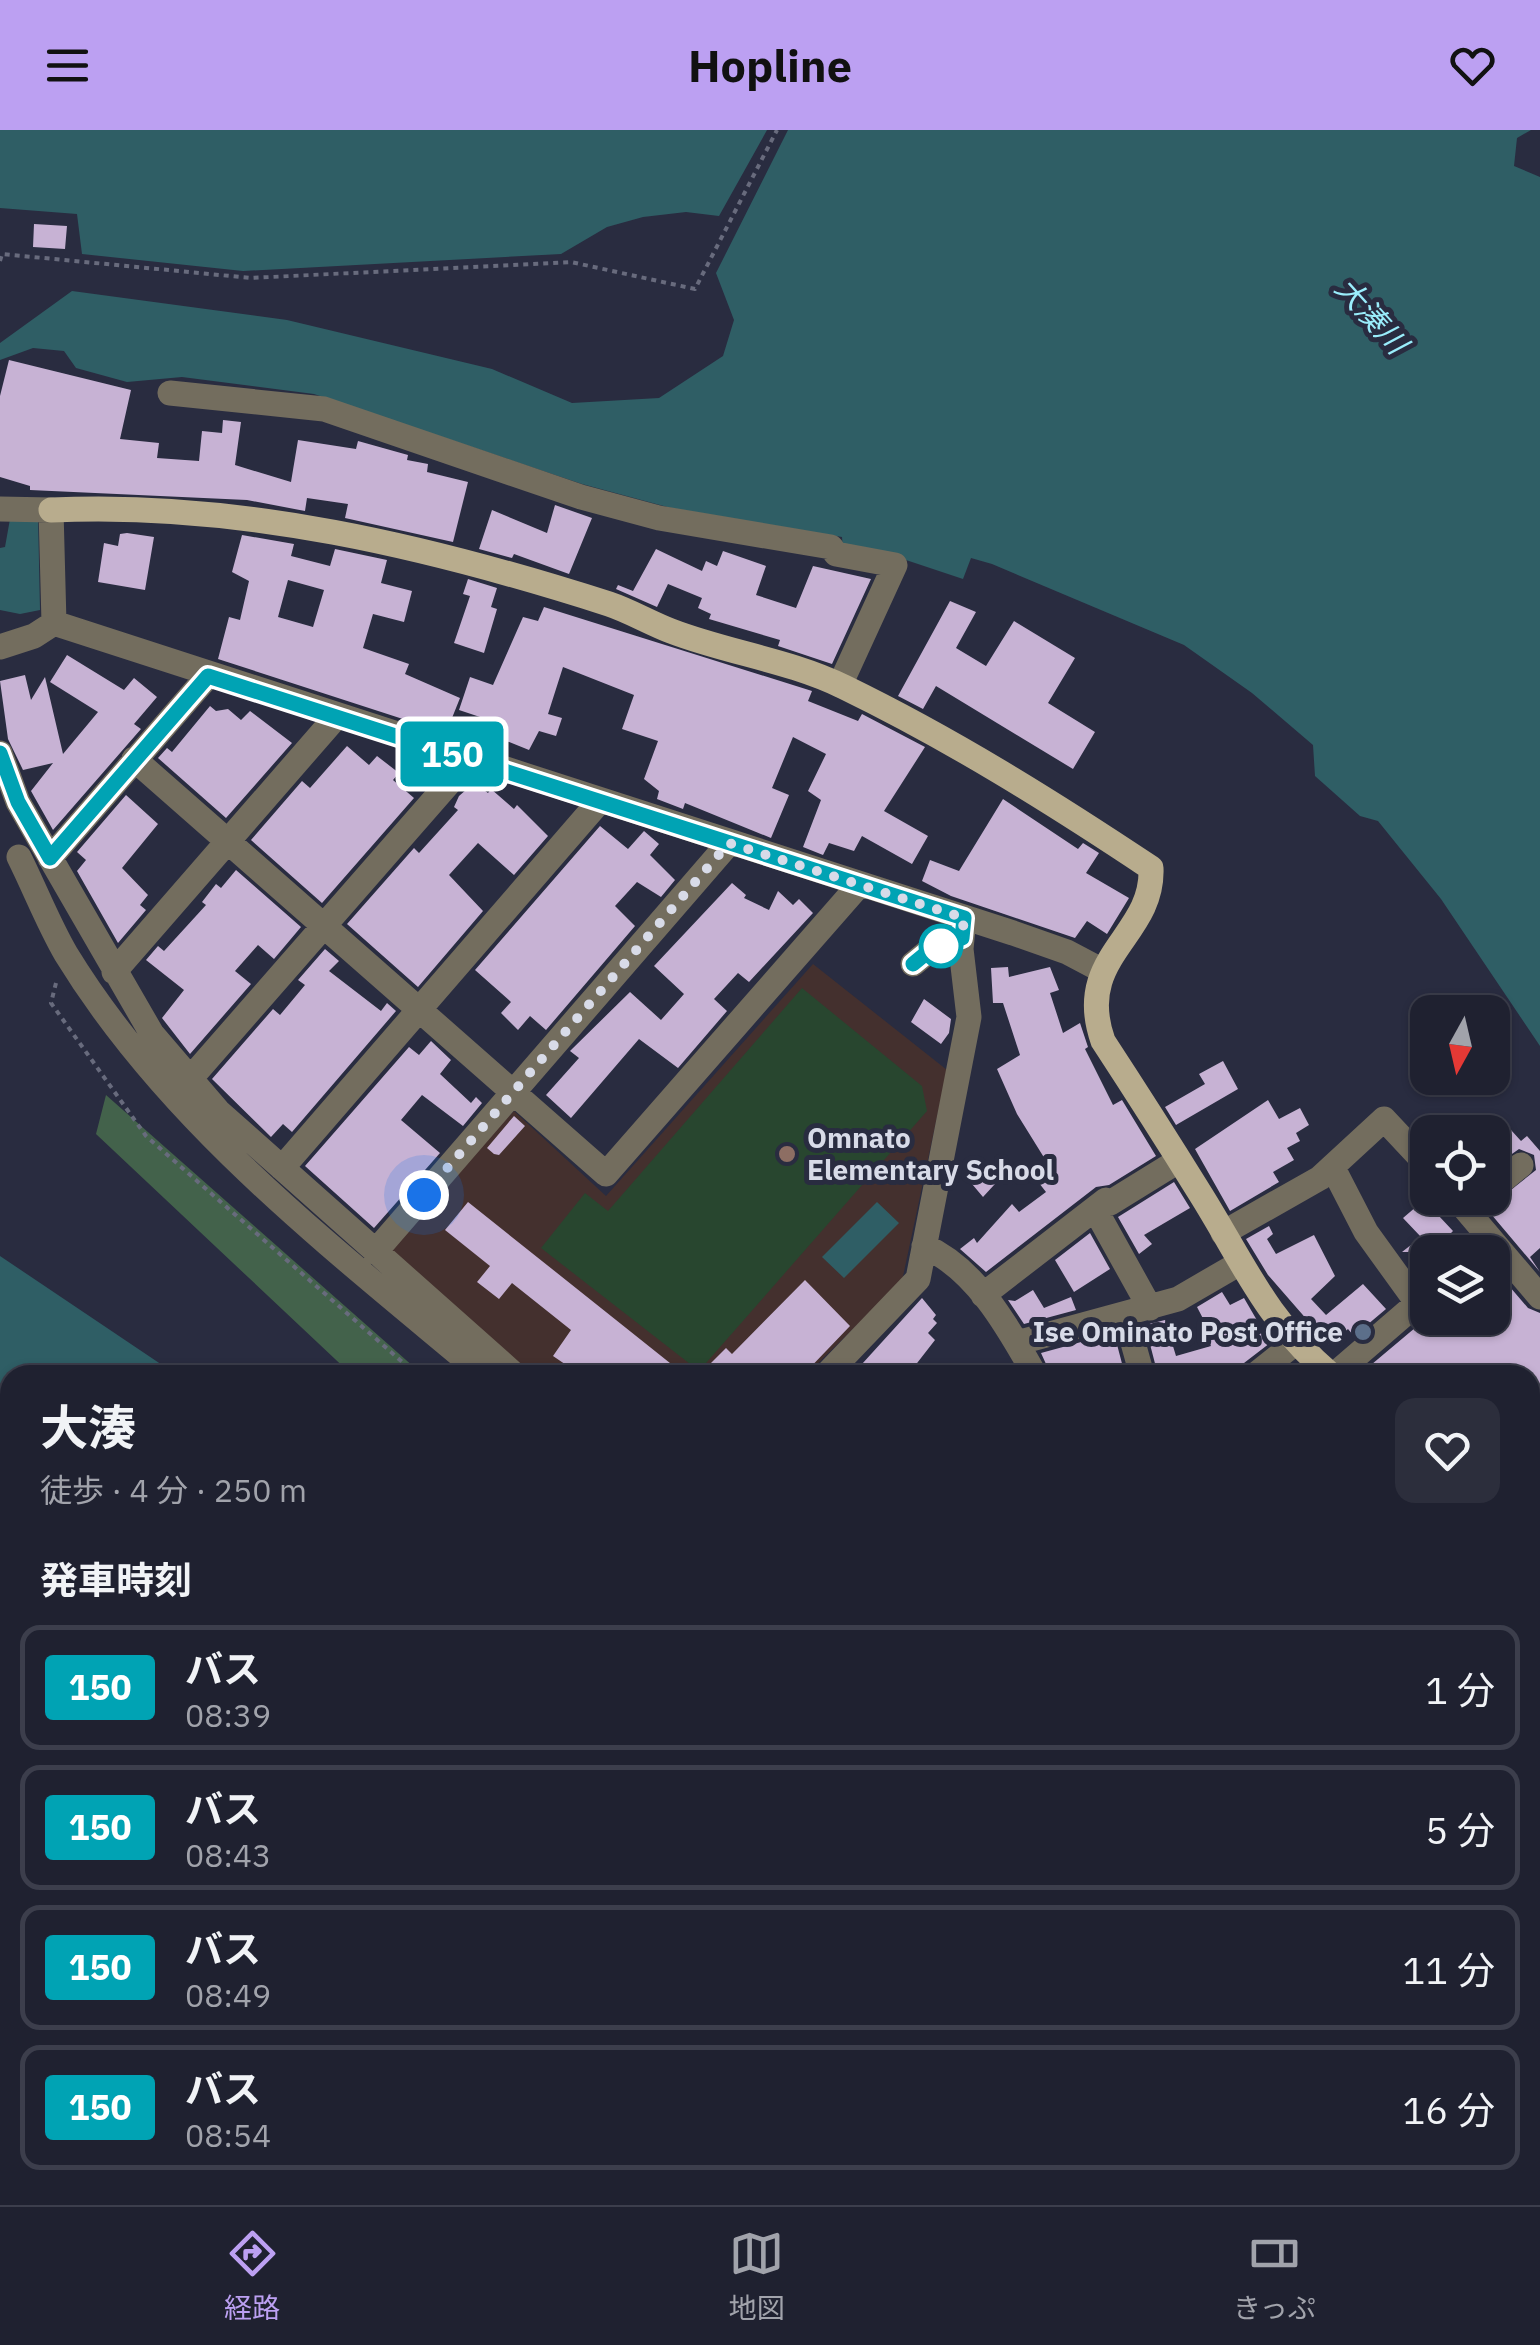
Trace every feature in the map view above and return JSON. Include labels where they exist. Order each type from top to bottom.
[{"type":"main road","points":[[51,510],[126,506],[303,528],[476,564],[611,605],[674,632],[779,662],[840,685],[930,731],[1151,868],[1152,890],[1103,971],[1096,990],[1097,1022],[1104,1041],[1265,1306],[1294,1344],[1320,1365]]},
{"type":"street","points":[[170,393],[324,409],[581,497],[659,518],[831,547],[836,554],[895,565],[840,685]]},
{"type":"street","points":[[0,510],[51,510],[54,623]]},
{"type":"street","points":[[0,647],[34,636],[54,623]]},
{"type":"street","points":[[54,623],[860,884],[963,928],[1068,952],[1103,971]]},
{"type":"street","points":[[50,858],[208,676]]},
{"type":"street","points":[[114,972],[336,717]]},
{"type":"street","points":[[0,753],[18,802],[152,1034],[190,1080],[282,1168],[504,1365]]},
{"type":"street","points":[[134,758],[606,1174],[860,884]]},
{"type":"street","points":[[190,1080],[469,760]]},
{"type":"street","points":[[282,1168],[599,802]]},
{"type":"street","points":[[375,1252],[729,843]]},
{"type":"street","points":[[14,858],[64,951],[178,1105],[319,1237],[472,1365]]},
{"type":"street","points":[[913,964],[963,928]]},
{"type":"street","points":[[836,1365],[918,1279],[969,1017],[963,928]]},
{"type":"street","points":[[1223,1233],[1333,1168],[1384,1120],[1410,1147]]},
{"type":"street","points":[[982,1295],[1101,1205],[1178,1161]]},
{"type":"street","points":[[1510,1175],[1521,1166]]},
{"type":"street","points":[[1333,1168],[1366,1232],[1410,1284]]},
{"type":"street","points":[[1101,1205],[1138,1311],[1141,1365]]},
{"type":"street","points":[[924,1246],[952,1258],[1029,1365]]},
{"type":"street","points":[[1017,1343],[1138,1311],[1200,1288],[1240,1262]]},
{"type":"street","points":[[1510,1270],[1540,1296]]},
{"type":"street","points":[[1345,1365],[1410,1310]]},
{"type":"street","points":[[1268,1365],[1294,1344]]},
{"type":"path","points":[[0,261],[2,254],[251,278],[571,262],[694,289],[778,130]]},
{"type":"path","points":[[56,983],[51,1003],[146,1136],[406,1365]]},
{"type":"shaded area","name":"Omnato Elementary School","points":[[813,964],[947,1070],[902,1281],[816,1365],[514,1365],[384,1250],[402,1221],[514,1111],[606,1196]]},
{"type":"shaded area","points":[[802,988],[922,1086],[927,1111],[704,1365],[691,1365],[541,1248],[585,1193],[608,1211]]},
{"type":"shaded area","points":[[106,1095],[412,1365],[341,1365],[96,1134]]},
{"type":"water","points":[[0,130],[767,130],[719,216],[686,212],[643,217],[607,227],[561,254],[243,271],[82,254],[77,214],[0,208]]},
{"type":"water","name":"大湊川","points":[[788,130],[1531,130],[1517,138],[1514,166],[1540,177],[1540,1046],[1510,1001],[1510,995],[1506,995],[1441,899],[1378,821],[1360,816],[1315,776],[1313,745],[1252,693],[1184,645],[992,564],[971,558],[963,579],[903,559],[843,550],[842,537],[671,508],[582,484],[314,394],[182,377],[127,382],[76,368],[64,351],[33,348],[0,360],[0,343],[72,291],[287,320],[492,369],[572,403],[659,398],[723,356],[734,320],[716,273]]},
{"type":"water","points":[[38,515],[40,610],[20,614],[0,610],[0,548],[5,547],[10,519]]},
{"type":"water","points":[[877,1202],[899,1223],[844,1278],[822,1257]]},
{"type":"water","points":[[0,1256],[162,1365],[0,1365]]},
{"type":"building","points":[[34,224],[67,226],[65,249],[33,247]]},
{"type":"building","points":[[9,360],[131,390],[120,439],[159,443],[157,458],[199,461],[202,431],[222,433],[223,420],[241,422],[235,465],[291,482],[298,440],[356,449],[358,441],[408,455],[407,460],[428,464],[427,472],[468,482],[453,542],[345,518],[348,504],[307,498],[305,511],[247,500],[30,490],[30,486],[0,477],[0,396]]},
{"type":"building","points":[[555,505],[592,518],[569,574],[514,554],[512,558],[479,549],[492,510],[547,533]]},
{"type":"building","points":[[120,534],[154,537],[145,590],[98,582],[104,543],[118,546]]},
{"type":"building","points":[[242,535],[294,544],[291,556],[330,566],[335,549],[387,560],[381,583],[412,591],[404,622],[373,614],[363,648],[409,664],[405,674],[460,698],[446,733],[218,659],[229,617],[240,620],[249,581],[232,572]],"holes":[[[288,580],[324,590],[313,627],[278,617]]]},
{"type":"building","points":[[656,549],[702,571],[706,561],[717,566],[723,551],[766,566],[756,595],[796,608],[813,566],[871,579],[832,664],[778,646],[780,640],[709,619],[711,614],[698,608],[702,598],[668,584],[657,607],[616,589],[618,585],[633,591]]},
{"type":"building","points":[[468,579],[497,588],[491,607],[497,609],[484,653],[454,643],[470,596],[463,594]]},
{"type":"building","points":[[950,601],[976,612],[956,648],[986,666],[1014,621],[1075,658],[1048,703],[1095,732],[1073,769],[936,686],[923,709],[898,696]]},
{"type":"building","points":[[544,607],[812,691],[808,701],[858,721],[862,714],[925,747],[884,811],[928,836],[912,864],[862,836],[854,851],[829,843],[823,855],[803,847],[821,800],[808,791],[826,754],[793,737],[772,788],[789,795],[771,838],[685,803],[683,809],[657,799],[659,791],[644,779],[658,741],[622,729],[634,695],[563,667],[548,714],[562,718],[556,736],[539,731],[529,750],[499,738],[504,725],[459,710],[470,677],[493,685],[523,617],[538,621]]},
{"type":"building","points":[[67,655],[124,690],[134,678],[157,697],[134,724],[141,729],[53,830],[31,791],[53,763],[23,770],[8,739],[0,681],[25,675],[31,700],[45,677],[63,754],[98,712],[50,682]]},
{"type":"building","points":[[210,706],[216,711],[228,709],[241,720],[250,711],[292,743],[226,818],[158,758],[167,748],[172,752]]},
{"type":"building","points":[[347,746],[369,765],[377,756],[399,773],[393,780],[414,798],[322,903],[251,840],[302,781],[310,788]]},
{"type":"building","points":[[474,783],[488,793],[491,789],[514,809],[517,805],[548,836],[514,875],[478,843],[449,875],[483,911],[418,987],[347,924],[414,848],[419,853],[458,810],[454,807],[459,796]]},
{"type":"building","points":[[126,795],[158,824],[122,868],[148,895],[140,905],[146,910],[118,943],[77,871],[86,860],[77,852]]},
{"type":"building","points":[[1003,799],[1078,849],[1083,843],[1099,853],[1086,873],[1129,898],[1107,934],[1087,921],[1075,938],[951,896],[922,881],[930,860],[959,871]]},
{"type":"building","points":[[600,826],[628,849],[644,831],[659,844],[650,855],[675,880],[661,897],[637,882],[615,906],[635,926],[546,1030],[530,1016],[518,1030],[501,1013],[511,1002],[475,970]]},
{"type":"building","points":[[236,870],[301,927],[274,959],[258,945],[235,971],[251,984],[190,1054],[162,1018],[184,990],[146,960],[158,946],[164,951],[206,905],[202,902],[216,884],[221,888]]},
{"type":"building","points":[[732,883],[746,895],[744,898],[769,910],[778,891],[793,905],[799,899],[813,913],[749,982],[738,973],[714,999],[727,1011],[678,1068],[639,1039],[571,1118],[546,1095],[579,1058],[570,1051],[630,992],[661,1020],[684,994],[654,966]]},
{"type":"building","points":[[325,949],[339,961],[329,971],[381,1011],[387,1003],[396,1011],[292,1132],[283,1124],[271,1137],[212,1079],[273,1009],[280,1015],[305,985],[298,980]]},
{"type":"building","points":[[1008,967],[1009,977],[1050,967],[1059,990],[1050,993],[1063,1033],[1080,1023],[1088,1047],[1085,1049],[1113,1105],[1122,1100],[1156,1156],[1109,1185],[1096,1187],[986,1272],[960,1249],[974,1238],[977,1243],[1012,1204],[1019,1212],[1046,1192],[1039,1183],[1053,1172],[1017,1114],[997,1069],[1020,1055],[1003,1003],[993,1003],[991,968]]},
{"type":"building","points":[[924,999],[951,1019],[949,1033],[941,1044],[911,1022]]},
{"type":"building","points":[[431,1041],[451,1060],[440,1074],[471,1103],[476,1097],[482,1103],[463,1126],[422,1095],[401,1120],[440,1153],[374,1228],[305,1166],[409,1047],[419,1055]]},
{"type":"building","points":[[1223,1061],[1238,1089],[1176,1125],[1165,1107],[1205,1084],[1199,1074]]},
{"type":"building","points":[[1268,1100],[1279,1119],[1300,1108],[1309,1125],[1296,1133],[1300,1141],[1287,1148],[1294,1160],[1273,1172],[1279,1182],[1230,1211],[1195,1149]]},
{"type":"building","points":[[514,1116],[525,1126],[499,1155],[494,1154],[487,1148]]},
{"type":"building","points":[[1510,1131],[1521,1141],[1527,1136],[1540,1151],[1540,1248],[1530,1257],[1540,1272],[1492,1215],[1510,1215],[1510,1191],[1536,1170],[1534,1155],[1519,1149],[1510,1155]]},
{"type":"building","points":[[992,1161],[1005,1173],[983,1197],[972,1184]]},
{"type":"building","points":[[1174,1182],[1190,1208],[1144,1235],[1152,1244],[1139,1254],[1118,1217]]},
{"type":"building","points":[[468,1202],[672,1365],[566,1365],[553,1356],[571,1330],[512,1283],[499,1299],[477,1282],[490,1266],[445,1230]]},
{"type":"building","points":[[1410,1212],[1438,1215],[1453,1231],[1449,1235],[1419,1235],[1403,1218]]},
{"type":"building","points":[[1269,1226],[1273,1234],[1267,1239],[1276,1254],[1314,1235],[1335,1276],[1311,1299],[1326,1315],[1363,1284],[1386,1309],[1354,1336],[1348,1329],[1329,1345],[1268,1275],[1246,1239]]},
{"type":"building","points":[[1090,1233],[1110,1269],[1074,1292],[1055,1260]]},
{"type":"building","points":[[805,1280],[850,1326],[813,1365],[709,1365],[726,1348],[732,1354]]},
{"type":"building","points":[[1510,1287],[1528,1308],[1540,1313],[1540,1365],[1371,1365],[1410,1332],[1510,1335]]},
{"type":"building","points":[[1033,1290],[1044,1308],[1071,1297],[1076,1310],[1024,1324],[1008,1300],[1015,1301]]},
{"type":"building","points":[[1222,1292],[1230,1305],[1244,1298],[1269,1341],[1274,1340],[1243,1365],[1155,1365],[1145,1325],[1165,1320],[1176,1356],[1211,1346],[1206,1335],[1210,1332],[1197,1307]]},
{"type":"building","points":[[922,1298],[936,1315],[933,1319],[937,1323],[928,1333],[935,1340],[916,1365],[861,1365]]},
{"type":"building","points":[[1114,1333],[1122,1365],[1046,1365],[1041,1353]]},
{"type":"bus line","name":"150","points":[[0,753],[18,802],[50,858],[208,676],[964,918],[962,938],[930,950],[913,964]]},
{"type":"place","name":"Omnato Elementary School","points":[[787,1154]]},
{"type":"place","name":"Ise Ominato Post Office","points":[[1363,1332]]},
{"type":"route","points":[[424,1195],[729,843],[964,918],[962,938],[930,950],[941,946]]}]
